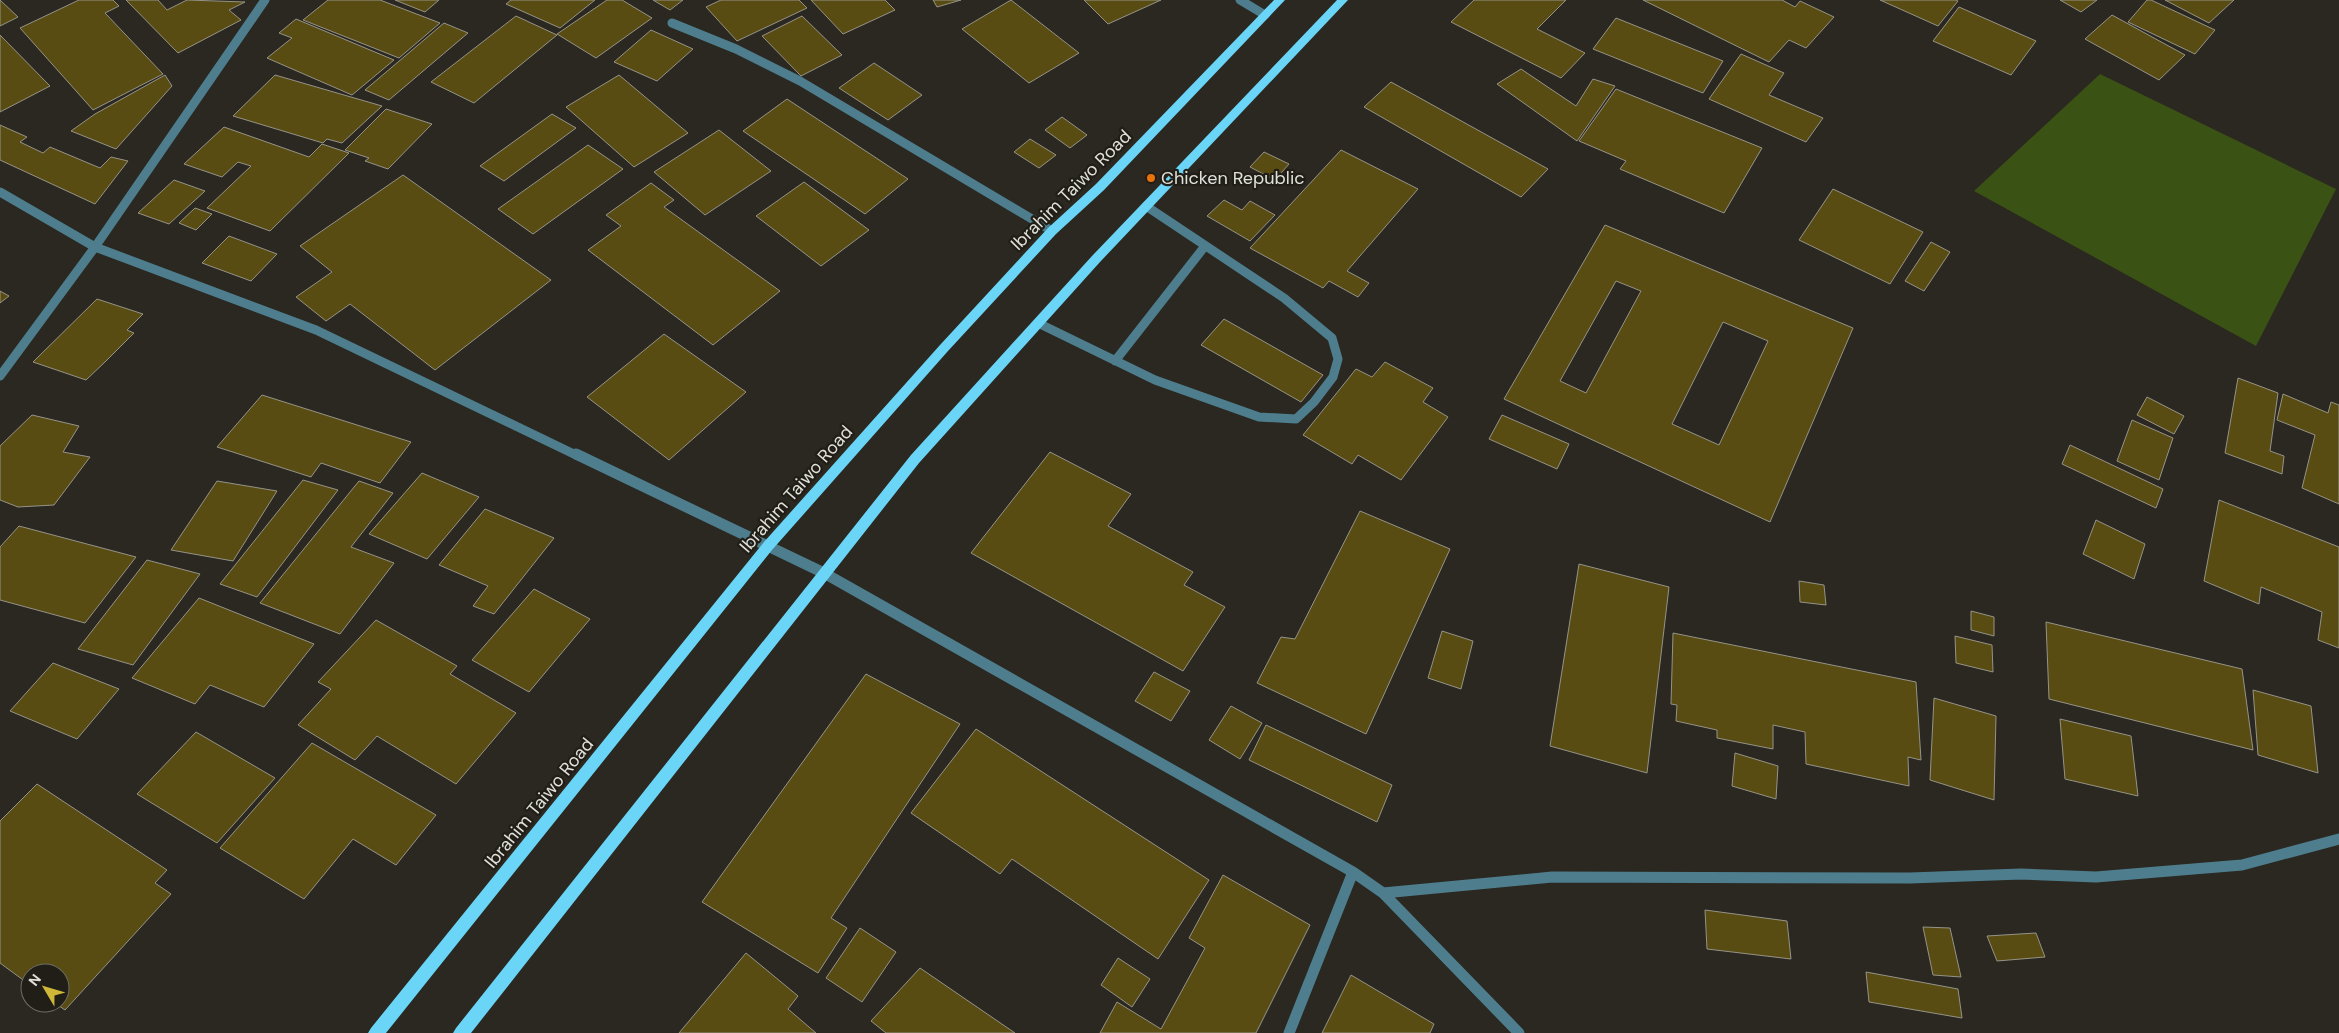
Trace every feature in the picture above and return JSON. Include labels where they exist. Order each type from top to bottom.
[{"type":"main road","name":"Ibrahim Taiwo Road","points":[[376,1033],[768,546],[924,370],[1052,231],[1100,187],[1280,0]]},
{"type":"main road","points":[[461,1033],[915,459],[1146,206],[1343,0]]},
{"type":"street","points":[[0,376],[95,247],[265,0]]},
{"type":"street","points":[[1240,0],[1265,15]]},
{"type":"street","points":[[672,23],[736,48],[782,72],[1052,231]]},
{"type":"street","points":[[0,192],[95,247],[316,330],[824,574],[1353,872],[1383,893],[1518,1033]]},
{"type":"street","points":[[1038,323],[1155,380],[1259,417],[1296,419],[1314,402],[1333,377],[1338,359],[1332,338],[1284,298],[1146,206]]},
{"type":"street","points":[[1115,361],[1205,246]]},
{"type":"street","points":[[1383,893],[1552,877],[1910,878],[2021,874],[2096,877],[2242,865],[2339,839]]},
{"type":"street","points":[[1289,1033],[1353,872]]},
{"type":"green space","points":[[2100,74],[2336,189],[2256,346],[1974,191]]},
{"type":"building","points":[[0,0],[18,17],[0,26]]},
{"type":"building","points":[[79,0],[113,0],[119,6],[105,13],[163,74],[93,110],[20,28]]},
{"type":"building","points":[[126,0],[158,0],[167,10],[187,0],[245,2],[229,10],[241,20],[178,53]]},
{"type":"building","points":[[328,0],[380,0],[440,23],[399,58],[303,20]]},
{"type":"building","points":[[395,0],[439,0],[425,12]]},
{"type":"building","points":[[511,0],[595,0],[560,28],[506,4]]},
{"type":"building","points":[[607,0],[622,0],[652,18],[596,58],[557,34]]},
{"type":"building","points":[[653,0],[683,0],[670,10]]},
{"type":"building","points":[[721,0],[799,0],[807,8],[737,41],[706,7]]},
{"type":"building","points":[[811,0],[885,0],[895,10],[843,34]]},
{"type":"building","points":[[933,0],[961,0],[937,7]]},
{"type":"building","points":[[1011,0],[1079,53],[1029,83],[962,29]]},
{"type":"building","points":[[1084,0],[1161,0],[1108,24]]},
{"type":"building","points":[[1474,0],[1566,0],[1537,29],[1585,53],[1561,78],[1451,22]]},
{"type":"building","points":[[1643,0],[1782,0],[1795,7],[1800,1],[1834,17],[1806,48],[1789,40],[1769,62]]},
{"type":"building","points":[[1880,0],[1956,0],[1958,1],[1938,26]]},
{"type":"building","points":[[2060,0],[2097,0],[2081,12]]},
{"type":"building","points":[[2147,0],[2151,0],[2215,30],[2195,54],[2128,22]]},
{"type":"building","points":[[2165,0],[2234,0],[2209,23]]},
{"type":"building","points":[[1959,7],[2036,41],[2011,75],[1933,41]]},
{"type":"building","points":[[2112,15],[2185,55],[2159,80],[2085,39]]},
{"type":"building","points":[[516,16],[557,35],[474,103],[431,82]]},
{"type":"building","points":[[802,16],[842,55],[801,76],[762,36]]},
{"type":"building","points":[[1616,18],[1723,61],[1703,93],[1593,49]]},
{"type":"building","points":[[296,19],[394,60],[352,95],[267,58],[292,38],[279,33]]},
{"type":"building","points":[[444,23],[468,33],[389,100],[365,90]]},
{"type":"building","points":[[651,30],[693,49],[657,81],[614,62]]},
{"type":"building","points":[[0,35],[50,86],[0,112]]},
{"type":"building","points":[[1741,54],[1784,73],[1769,95],[1823,118],[1806,142],[1709,99]]},
{"type":"building","points":[[874,63],[922,95],[888,120],[839,88]]},
{"type":"building","points":[[1521,69],[1576,106],[1593,79],[1615,86],[1577,141],[1497,84]]},
{"type":"building","points":[[165,75],[172,86],[116,149],[71,131],[95,114]]},
{"type":"building","points":[[275,75],[382,106],[342,143],[327,139],[323,143],[233,116]]},
{"type":"building","points":[[619,75],[688,133],[634,167],[566,107]]},
{"type":"building","points":[[1391,82],[1548,169],[1521,197],[1364,107]]},
{"type":"building","points":[[1616,89],[1762,148],[1724,213],[1620,169],[1626,161],[1579,141]]},
{"type":"building","points":[[787,99],[908,179],[865,214],[743,131]]},
{"type":"building","points":[[386,109],[432,124],[388,169],[365,161],[369,158],[345,150]]},
{"type":"building","points":[[552,114],[576,128],[504,181],[480,166]]},
{"type":"building","points":[[1062,117],[1087,135],[1070,148],[1045,130]]},
{"type":"building","points":[[0,125],[27,137],[20,142],[43,153],[50,147],[100,168],[111,157],[128,161],[95,204],[0,160]]},
{"type":"building","points":[[224,127],[309,157],[322,144],[349,153],[270,231],[207,208],[251,166],[238,162],[222,177],[184,164]]},
{"type":"building","points":[[719,130],[771,171],[705,215],[654,172]]},
{"type":"building","points":[[1030,139],[1056,155],[1039,168],[1014,152]]},
{"type":"building","points":[[588,145],[623,169],[533,234],[498,209]]},
{"type":"building","points":[[1341,150],[1418,189],[1347,271],[1369,283],[1358,297],[1329,281],[1323,288],[1250,248]]},
{"type":"building","points":[[1264,152],[1289,164],[1275,180],[1250,167]]},
{"type":"building","points":[[403,175],[551,280],[435,370],[350,304],[326,321],[296,297],[332,272],[300,246]]},
{"type":"building","points":[[174,180],[205,191],[169,224],[138,213]]},
{"type":"building","points":[[804,182],[869,230],[821,266],[756,216]]},
{"type":"building","points":[[651,183],[674,200],[664,207],[780,291],[713,345],[588,250],[621,226],[606,215]]},
{"type":"building","points":[[1833,189],[1923,232],[1890,284],[1799,240]]},
{"type":"building","points":[[1224,200],[1242,210],[1250,201],[1275,215],[1250,241],[1207,216]]},
{"type":"building","points":[[195,208],[212,214],[196,230],[179,223]]},
{"type":"building","points":[[1605,225],[1853,328],[1770,522],[1504,399]],"holes":[[[1616,281],[1641,291],[1586,393],[1560,381]],[[1723,322],[1768,341],[1719,445],[1672,424]]]},
{"type":"building","points":[[229,236],[277,254],[251,281],[202,263]]},
{"type":"building","points":[[1931,242],[1950,252],[1924,291],[1905,281]]},
{"type":"building","points":[[0,291],[9,296],[0,303]]},
{"type":"building","points":[[97,299],[143,314],[127,330],[134,333],[106,361],[86,380],[33,362]]},
{"type":"building","points":[[1224,319],[1323,375],[1301,402],[1201,345]]},
{"type":"building","points":[[664,334],[746,392],[669,460],[587,397]]},
{"type":"building","points":[[1385,362],[1433,388],[1423,402],[1448,417],[1401,480],[1358,455],[1352,464],[1303,435],[1356,369],[1372,377]]},
{"type":"building","points":[[2238,378],[2278,393],[2270,451],[2284,456],[2282,474],[2225,453]]},
{"type":"building","points":[[2283,394],[2328,413],[2331,402],[2339,405],[2339,504],[2302,488],[2315,435],[2277,420]]},
{"type":"building","points":[[262,395],[411,442],[380,483],[321,463],[311,477],[217,447]]},
{"type":"building","points":[[2147,397],[2184,416],[2174,434],[2137,415]]},
{"type":"building","points":[[32,415],[79,426],[63,452],[90,457],[54,505],[18,507],[0,500],[0,446]]},
{"type":"building","points":[[1502,415],[1569,444],[1557,469],[1489,439]]},
{"type":"building","points":[[2132,420],[2173,438],[2159,480],[2117,461]]},
{"type":"building","points":[[2070,445],[2163,489],[2156,508],[2062,464]]},
{"type":"building","points":[[1050,452],[1131,494],[1108,526],[1193,572],[1184,585],[1225,607],[1183,671],[971,553]]},
{"type":"building","points":[[422,473],[479,497],[427,559],[369,534]]},
{"type":"building","points":[[303,480],[338,490],[257,597],[220,584]]},
{"type":"building","points":[[217,481],[277,491],[233,561],[171,550]]},
{"type":"building","points":[[359,481],[393,493],[351,547],[394,563],[340,634],[260,603]]},
{"type":"building","points":[[2219,500],[2339,547],[2339,648],[2318,640],[2322,612],[2261,587],[2259,604],[2204,581]]},
{"type":"building","points":[[485,509],[554,538],[494,614],[473,606],[488,586],[439,565]]},
{"type":"building","points":[[1360,511],[1450,549],[1366,734],[1257,683],[1281,637],[1295,639]]},
{"type":"building","points":[[2096,520],[2145,544],[2134,579],[2083,554]]},
{"type":"building","points":[[19,526],[136,557],[85,623],[0,600],[0,547]]},
{"type":"building","points":[[147,560],[200,574],[133,665],[78,649]]},
{"type":"building","points":[[1579,564],[1669,587],[1647,773],[1550,746]]},
{"type":"building","points":[[1799,581],[1824,585],[1826,605],[1800,602]]},
{"type":"building","points":[[534,589],[590,619],[529,692],[472,660]]},
{"type":"building","points":[[199,598],[314,644],[264,707],[210,685],[195,704],[132,678]]},
{"type":"building","points":[[1971,611],[1994,617],[1994,636],[1971,630]]},
{"type":"building","points":[[376,620],[457,666],[450,674],[516,713],[456,784],[377,736],[355,760],[298,725],[331,689],[318,682]]},
{"type":"building","points":[[2046,622],[2242,669],[2253,750],[2049,699]]},
{"type":"building","points":[[1442,631],[1473,641],[1461,689],[1428,678]]},
{"type":"building","points":[[1673,633],[1916,682],[1921,760],[1908,757],[1909,786],[1806,764],[1805,732],[1773,725],[1773,749],[1717,738],[1717,730],[1676,721],[1677,705],[1671,704]]},
{"type":"building","points":[[1955,636],[1992,645],[1993,672],[1956,663]]},
{"type":"building","points":[[53,663],[119,689],[77,739],[10,711]]},
{"type":"building","points":[[1154,672],[1190,691],[1171,721],[1135,701]]},
{"type":"building","points":[[866,674],[960,724],[831,918],[847,928],[818,973],[702,902]]},
{"type":"building","points":[[2253,690],[2311,706],[2318,773],[2258,755]]},
{"type":"building","points":[[1934,698],[1996,716],[1994,800],[1930,780]]},
{"type":"building","points":[[1231,706],[1262,723],[1240,759],[1209,740]]},
{"type":"building","points":[[2060,719],[2131,736],[2138,796],[2065,779]]},
{"type":"building","points":[[1266,725],[1392,785],[1377,822],[1249,760]]},
{"type":"building","points":[[976,729],[1209,880],[1158,959],[1012,859],[1000,874],[911,813]]},
{"type":"building","points":[[196,732],[275,778],[217,843],[137,794]]},
{"type":"building","points":[[312,743],[436,815],[396,865],[353,839],[304,899],[220,848]]},
{"type":"building","points":[[1735,753],[1778,766],[1776,799],[1732,786]]},
{"type":"building","points":[[37,784],[167,870],[155,883],[171,894],[70,1005],[70,963],[20,963],[20,978],[0,963],[0,821]]},
{"type":"building","points":[[1223,875],[1310,925],[1256,1033],[1100,1033],[1117,1002],[1161,1029],[1205,948],[1189,938]]},
{"type":"building","points":[[1705,910],[1787,921],[1791,959],[1707,949]]},
{"type":"building","points":[[1923,927],[1950,928],[1961,977],[1933,975]]},
{"type":"building","points":[[860,928],[896,952],[862,1002],[826,978]]},
{"type":"building","points":[[2036,933],[2045,957],[1997,961],[1987,936]]},
{"type":"building","points":[[746,953],[798,996],[788,1009],[816,1033],[679,1033]]},
{"type":"building","points":[[1118,958],[1150,979],[1132,1007],[1101,985]]},
{"type":"building","points":[[920,968],[1015,1033],[886,1033],[871,1021]]},
{"type":"building","points":[[1866,972],[1958,989],[1962,1018],[1869,1002]]},
{"type":"building","points":[[1351,975],[1434,1024],[1430,1033],[1322,1033]]},
{"type":"place","name":"Chicken Republic","points":[[1151,178]]}]
